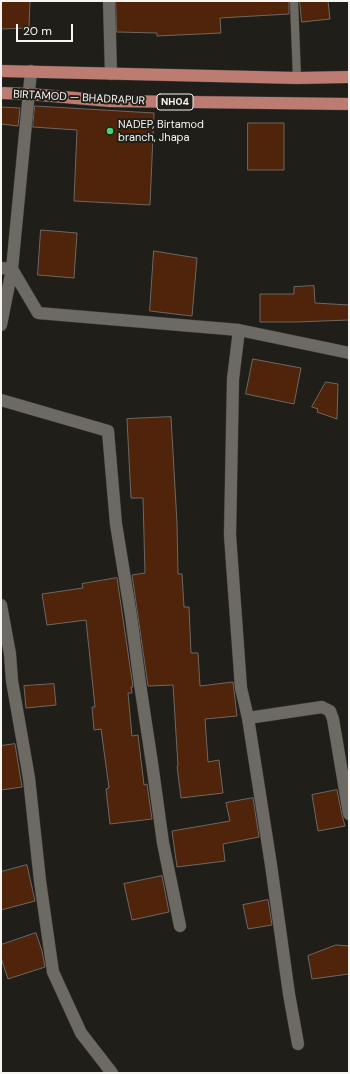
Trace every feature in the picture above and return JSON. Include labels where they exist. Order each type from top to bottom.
[{"type":"main road","points":[[1,71],[297,78],[349,77]]},
{"type":"main road","name":"BIRTAMOD — BHADRAPUR","points":[[1,93],[110,101],[349,104]]},
{"type":"street","points":[[109,1],[111,74]]},
{"type":"street","points":[[1,325],[30,94],[31,71]]},
{"type":"street","points":[[7,268],[38,313],[239,330],[349,353]]},
{"type":"street","points":[[239,330],[233,379],[230,535],[241,688],[248,718],[271,864],[289,994],[298,1044]]},
{"type":"street","points":[[2,402],[108,431],[116,524],[131,616],[163,844],[180,926]]},
{"type":"street","points":[[1,605],[10,654],[12,681],[29,778],[40,881],[53,972],[81,1033],[112,1073]]},
{"type":"street","points":[[248,718],[322,708],[330,711],[333,719],[349,814]]},
{"type":"lane","points":[[294,1],[297,78]]},
{"type":"building","points":[[1,1],[30,1],[29,28],[1,29]]},
{"type":"building","points":[[116,1],[289,1],[289,14],[220,18],[221,33],[157,36],[157,33],[117,32]]},
{"type":"building","points":[[300,1],[328,1],[330,19],[302,22]]},
{"type":"building","points":[[35,106],[154,113],[150,205],[74,201],[77,130],[33,127]]},
{"type":"building","points":[[1,107],[20,108],[18,126],[1,124]]},
{"type":"building","points":[[248,123],[284,123],[284,170],[248,170]]},
{"type":"building","points":[[41,230],[77,233],[74,278],[38,275]]},
{"type":"building","points":[[154,251],[197,258],[192,316],[150,311]]},
{"type":"building","points":[[314,286],[315,303],[349,305],[349,320],[260,322],[260,294],[294,294],[294,287]]},
{"type":"building","points":[[253,359],[301,368],[294,404],[246,394]]},
{"type":"building","points":[[326,382],[338,384],[337,419],[317,412],[318,409],[312,407]]},
{"type":"building","points":[[171,417],[177,523],[178,574],[182,574],[184,607],[189,607],[191,653],[198,653],[200,686],[233,682],[237,716],[205,719],[208,762],[219,760],[223,793],[181,798],[177,766],[173,685],[148,686],[132,575],[145,573],[143,498],[131,498],[127,419]]},
{"type":"building","points":[[117,578],[133,687],[131,687],[132,693],[128,693],[132,736],[138,735],[144,785],[147,784],[152,819],[110,824],[106,789],[109,788],[101,729],[94,730],[92,707],[95,707],[86,620],[47,625],[42,594],[83,588],[82,584]]},
{"type":"building","points":[[54,684],[56,705],[26,708],[24,686]]},
{"type":"building","points":[[15,744],[22,787],[1,790],[1,746]]},
{"type":"building","points":[[337,790],[345,826],[318,831],[312,795]]},
{"type":"building","points":[[253,798],[259,837],[223,844],[225,861],[177,867],[172,831],[230,821],[226,803]]},
{"type":"building","points":[[27,865],[35,901],[1,910],[1,872]]},
{"type":"building","points":[[162,876],[169,912],[132,920],[124,884]]},
{"type":"building","points":[[268,900],[272,925],[248,929],[243,905]]},
{"type":"building","points":[[36,933],[45,967],[8,979],[1,958],[1,945]]},
{"type":"building","points":[[336,945],[349,946],[349,974],[312,979],[308,956]]},
{"type":"place","name":"NADEP, Birtamod branch, Jhapa","points":[[110,131]]}]
